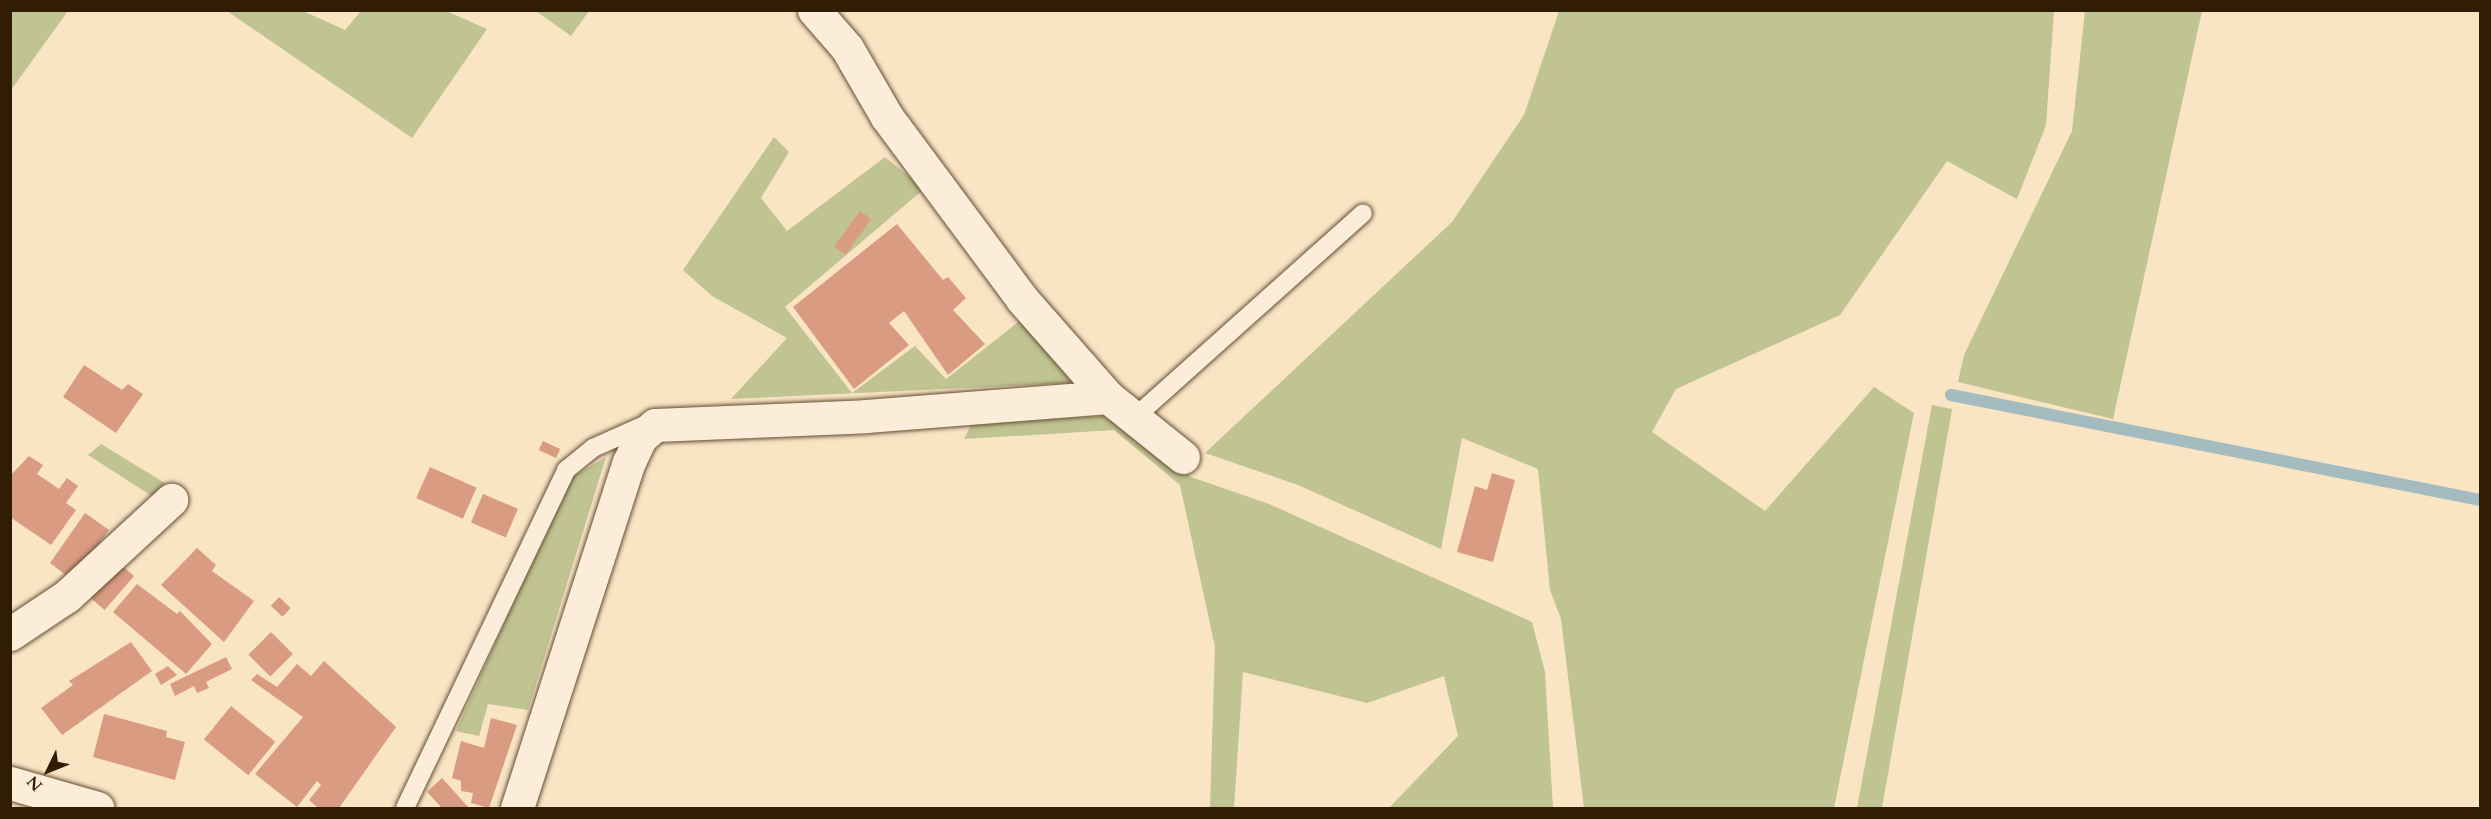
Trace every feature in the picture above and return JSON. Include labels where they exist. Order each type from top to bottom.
[{"type":"street","points":[[814,10],[847,48],[888,117],[959,217],[1108,397],[1182,457]]},
{"type":"street","points":[[517,808],[628,462],[640,438],[655,425],[866,417],[1108,397]]},
{"type":"street","points":[[10,634],[67,596],[171,500]]},
{"type":"street","points":[[10,783],[97,808]]},
{"type":"lane","points":[[1134,418],[1363,213]]},
{"type":"lane","points":[[405,808],[567,470],[593,447],[640,424],[655,425]]},
{"type":"green space","points":[[10,11],[68,11],[11,90]]},
{"type":"green space","points":[[227,11],[303,11],[345,30],[361,11],[446,11],[487,29],[412,138]]},
{"type":"green space","points":[[536,11],[589,11],[571,36]]},
{"type":"green space","points":[[1559,11],[2054,11],[2046,125],[2017,199],[1947,161],[1840,315],[1676,389],[1652,432],[1765,511],[1874,387],[1914,413],[1834,808],[1584,808],[1561,619],[1550,590],[1538,469],[1462,438],[1441,549],[1298,485],[1205,453],[1452,222],[1524,115]]},
{"type":"green space","points":[[2085,11],[2202,11],[2113,419],[1958,382],[1964,355],[2072,131]]},
{"type":"green space","points":[[774,137],[789,152],[761,198],[787,231],[885,157],[924,189],[785,307],[852,393],[915,346],[946,379],[1022,319],[1066,370],[1070,383],[731,399],[787,338],[712,296],[683,270]]},
{"type":"green space","points":[[1932,405],[1952,409],[1882,808],[1857,808]]},
{"type":"green space","points":[[1114,415],[1191,477],[1269,504],[1532,622],[1545,672],[1553,808],[1389,808],[1458,736],[1444,676],[1367,703],[1243,672],[1234,808],[1210,808],[1215,647],[1180,485],[1114,430],[964,439],[971,425]]},
{"type":"green space","points":[[101,444],[165,483],[155,498],[88,455]]},
{"type":"green space","points":[[606,457],[528,710],[488,704],[479,736],[456,731],[569,479]]},
{"type":"building","points":[[860,211],[871,219],[845,255],[834,247]]},
{"type":"building","points":[[897,224],[943,280],[948,277],[966,298],[953,310],[985,344],[948,375],[904,311],[889,323],[909,345],[854,389],[793,307]]},
{"type":"building","points":[[84,365],[122,390],[128,384],[143,394],[116,433],[63,397]]},
{"type":"building","points":[[543,441],[560,449],[556,458],[539,450]]},
{"type":"building","points":[[29,456],[43,465],[37,474],[59,489],[67,478],[78,486],[66,503],[76,510],[51,545],[10,517],[10,476]]},
{"type":"building","points":[[430,467],[477,488],[463,519],[416,498]]},
{"type":"building","points":[[1492,473],[1515,480],[1493,562],[1457,552],[1475,486],[1487,490]]},
{"type":"building","points":[[483,494],[518,509],[506,537],[471,523]]},
{"type":"building","points":[[85,513],[109,530],[91,554],[66,575],[50,563]]},
{"type":"building","points":[[197,548],[216,565],[212,571],[254,601],[224,642],[161,585]]},
{"type":"building","points":[[119,563],[134,576],[105,610],[89,597]]},
{"type":"building","points":[[137,584],[177,614],[180,611],[212,644],[186,674],[113,612]]},
{"type":"building","points":[[279,597],[291,608],[283,617],[271,606]]},
{"type":"building","points":[[271,632],[293,654],[270,677],[248,655]]},
{"type":"building","points":[[131,642],[152,671],[62,735],[41,708],[73,685],[69,681]]},
{"type":"building","points":[[226,657],[232,669],[206,682],[209,688],[197,693],[194,686],[175,696],[170,684]]},
{"type":"building","points":[[324,661],[396,727],[339,808],[318,808],[309,800],[321,785],[317,781],[297,807],[255,774],[303,717],[251,680],[257,674],[277,687],[297,664],[311,676]]},
{"type":"building","points":[[168,666],[177,675],[161,685],[155,674]]},
{"type":"building","points":[[231,706],[275,742],[248,775],[204,739]]},
{"type":"building","points":[[104,714],[167,731],[166,737],[185,742],[175,780],[93,757]]},
{"type":"building","points":[[491,718],[517,725],[489,808],[471,803],[473,793],[461,791],[461,781],[452,778],[461,741],[484,748]]},
{"type":"building","points":[[442,778],[469,808],[442,808],[427,792]]},
{"type":"waterway","points":[[1951,395],[2480,500]]}]
